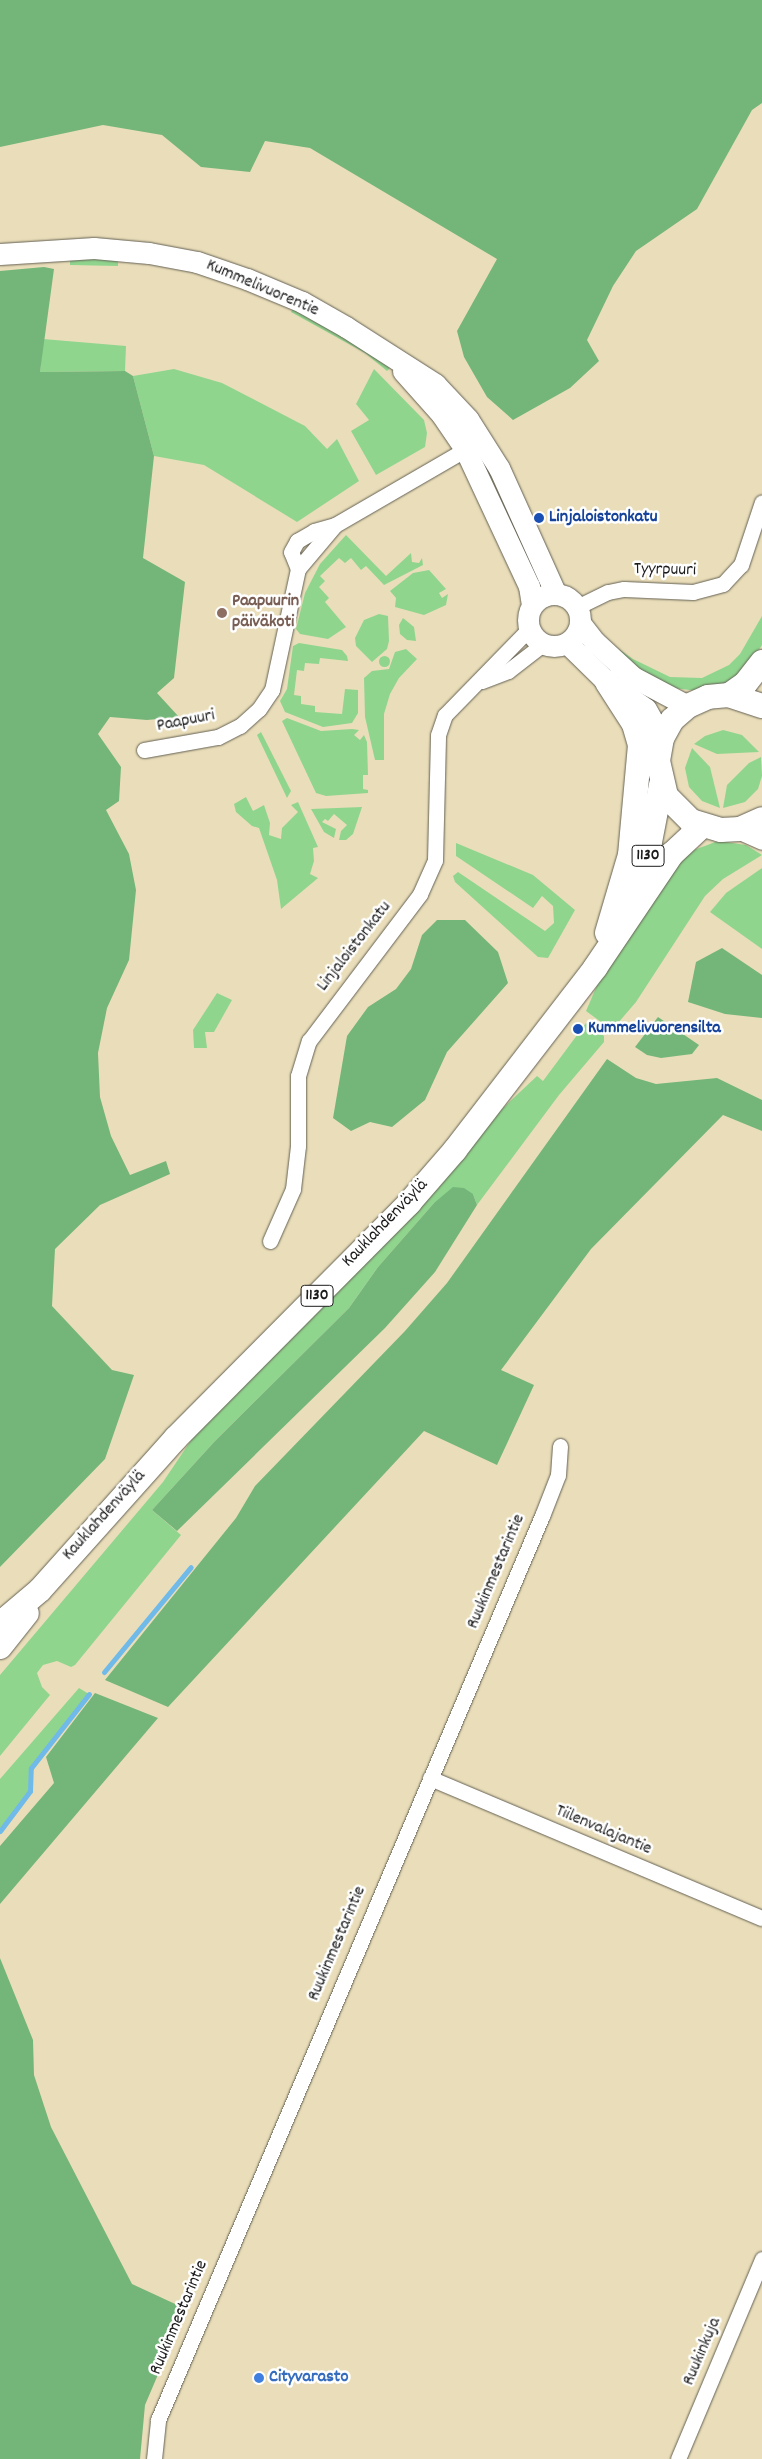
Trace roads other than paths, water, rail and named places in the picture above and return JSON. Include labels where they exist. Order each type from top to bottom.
[{"type":"main road","points":[[729,695],[745,684],[762,662]]},
{"type":"main road","points":[[595,968],[630,855],[640,745],[634,724],[607,682]]},
{"type":"main road","points":[[762,706],[729,695],[708,697],[688,706],[672,720],[662,738],[658,761],[661,785],[681,814],[702,826],[721,830],[740,829],[762,819]]},
{"type":"main road","name":"Kauklahdenväylä","points":[[623,924],[645,868],[661,785]]},
{"type":"main road","name":"Kauklahdenväylä","points":[[0,1624],[40,1590],[176,1438],[408,1203],[526,1062],[595,968],[672,854],[702,826]]},
{"type":"main road","name":"Kauklahdenväylä","points":[[0,1647],[22,1622],[40,1590]]},
{"type":"street","name":"Kummelivuorentie","points":[[0,254],[94,248],[149,253],[197,262],[248,279],[302,302],[346,327],[435,384],[468,419],[473,445],[529,586],[532,605]]},
{"type":"street","name":"Kummelivuorentie","points":[[473,445],[499,468],[556,594]]},
{"type":"street","name":"Paapuuri","points":[[144,750],[218,737],[240,726],[259,710],[272,690],[298,569],[335,525],[473,445]]},
{"type":"street","name":"Tyyrpuuri","points":[[578,615],[608,592],[624,589],[693,592],[723,584],[740,565],[762,502]]},
{"type":"street","points":[[578,615],[578,631],[567,643],[560,646],[536,637],[527,621],[532,605],[543,596],[556,594],[572,600],[578,615],[595,642],[633,677],[688,706]]},
{"type":"street","name":"Linjaloistonkatu","points":[[270,1241],[281,1221],[296,1174],[298,1076],[302,1058],[322,1020],[420,894],[429,878],[437,841],[438,735],[445,715],[476,683],[536,637]]},
{"type":"street","name":"Linjaloistonkatu","points":[[476,683],[508,671],[536,637]]},
{"type":"street","points":[[567,643],[607,682],[646,709],[662,738]]},
{"type":"street","points":[[740,829],[762,839]]},
{"type":"street","name":"Ruukinmestarintie","points":[[154,2459],[158,2420],[542,1516],[558,1476],[560,1446]]},
{"type":"street","name":"Tiilenvalajantie","points":[[430,1778],[762,1918]]},
{"type":"street","name":"Ruukinkuja","points":[[678,2459],[762,2259]]},
{"type":"waterway","points":[[104,1672],[191,1567]]},
{"type":"waterway","points":[[0,1831],[30,1791],[31,1768],[89,1694]]},
{"type":"place","name":"Linjaloistonkatu","points":[[539,518]]},
{"type":"place","name":"Paapuurin päiväkoti","points":[[222,613]]},
{"type":"place","name":"Kummelivuorensilta","points":[[578,1029]]},
{"type":"place","name":"Cityvarasto","points":[[259,2378]]}]
